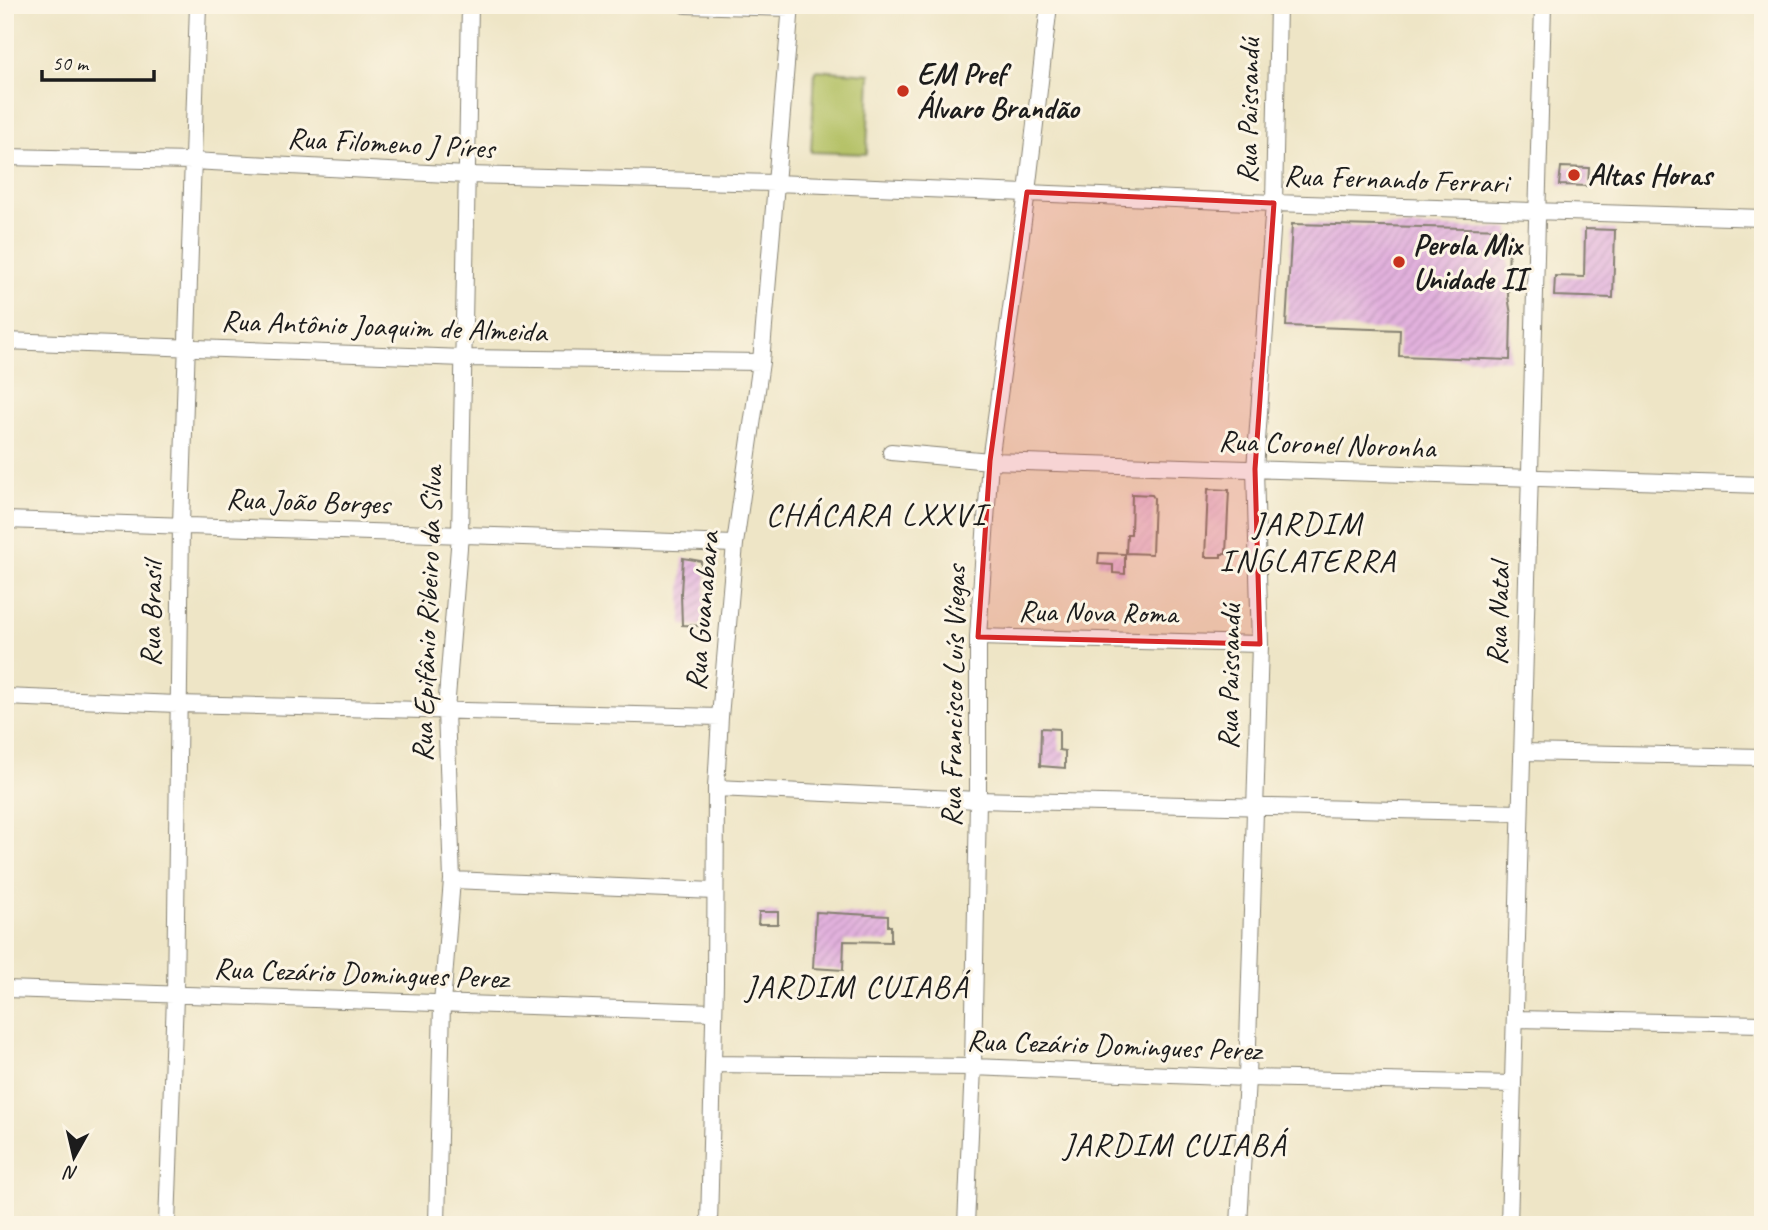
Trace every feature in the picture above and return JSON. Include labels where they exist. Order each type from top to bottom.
[{"type":"street","name":"Rua Brasil","points":[[167,1225],[175,996],[181,524],[198,5]]},
{"type":"street","name":"Rua Epifânio Ribeiro da Silva","points":[[437,1225],[442,1003],[452,880],[446,710],[460,535],[470,5]]},
{"type":"street","points":[[685,5],[791,6]]},
{"type":"street","name":"Rua Francisco Luís Viegas","points":[[966,1225],[973,1067],[978,637],[990,461],[1027,192],[1049,5]]},
{"type":"street","name":"Rua Paissandú","points":[[1239,1225],[1247,1079],[1259,644],[1255,469],[1274,203],[1278,5]]},
{"type":"street","name":"Rua Natal","points":[[1509,1225],[1543,5]]},
{"type":"street","name":"Rua Guanabara","points":[[709,1225],[716,788],[720,717],[735,544],[761,362],[791,6]]},
{"type":"street","name":"Rua Filomeno J Píres","points":[[5,158],[192,162],[467,175],[1027,192]]},
{"type":"street","name":"Rua Fernando Ferrari","points":[[1027,192],[1274,203],[1763,218]]},
{"type":"street","name":"Rua Antônio Joaquim de Almeida","points":[[5,341],[464,358],[761,362]]},
{"type":"street","name":"Rua Coronel Noronha","points":[[891,452],[990,461],[1763,485]]},
{"type":"street","name":"Rua João Borges","points":[[5,520],[735,544]]},
{"type":"street","name":"Rua Nova Roma","points":[[978,637],[1259,644]]},
{"type":"street","points":[[5,697],[177,704],[720,717]]},
{"type":"street","points":[[1522,752],[1763,757]]},
{"type":"street","points":[[716,788],[978,800],[1520,813]]},
{"type":"street","points":[[452,880],[714,891]]},
{"type":"street","name":"Rua Cezário Domingues Perez","points":[[5,989],[714,1012]]},
{"type":"street","points":[[1515,1018],[1763,1024]]},
{"type":"street","name":"Rua Cezário Domingues Perez","points":[[713,1065],[973,1067],[1247,1079],[1513,1084]]},
{"type":"highlighted area","points":[[1027,192],[1274,203],[1255,469],[1260,644],[978,637],[990,461]]},
{"type":"green space","points":[[815,70],[870,74],[867,154],[811,152]]},
{"type":"building","name":"Altas Horas","points":[[1561,167],[1589,168],[1588,186],[1559,185]]},
{"type":"building","name":"Perola Mix Unidade II","points":[[1292,224],[1509,229],[1510,360],[1399,356],[1400,330],[1286,326]]},
{"type":"building","points":[[1585,229],[1615,230],[1613,298],[1554,296],[1555,276],[1584,277]]},
{"type":"building","points":[[1208,489],[1229,490],[1226,554],[1221,554],[1221,557],[1205,557]]},
{"type":"building","points":[[1132,494],[1152,495],[1154,498],[1152,554],[1126,553],[1127,534],[1131,534]]},
{"type":"building","points":[[1099,553],[1125,554],[1125,574],[1113,573],[1113,565],[1098,564]]},
{"type":"building","points":[[683,558],[701,561],[701,569],[706,569],[703,626],[682,625]]},
{"type":"building","points":[[1041,728],[1059,729],[1059,750],[1065,751],[1065,768],[1040,766]]},
{"type":"building","points":[[759,912],[778,912],[778,924],[758,924]]},
{"type":"building","points":[[816,912],[888,916],[891,942],[844,941],[843,970],[813,968]]},
{"type":"place","name":"EM Pref Álvaro Brandão","points":[[903,91]]},
{"type":"place","name":"Altas Horas","points":[[1574,175]]},
{"type":"place","name":"Perola Mix Unidade II","points":[[1399,262]]},
{"type":"district","name":"CHÁCARA LXXVI","points":[[876,514]]},
{"type":"district","name":"JARDIM INGLATERRA","points":[[1308,542]]},
{"type":"district","name":"JARDIM CUIABÁ","points":[[857,986]]},
{"type":"district","name":"JARDIM CUIABÁ","points":[[1175,1144]]}]
